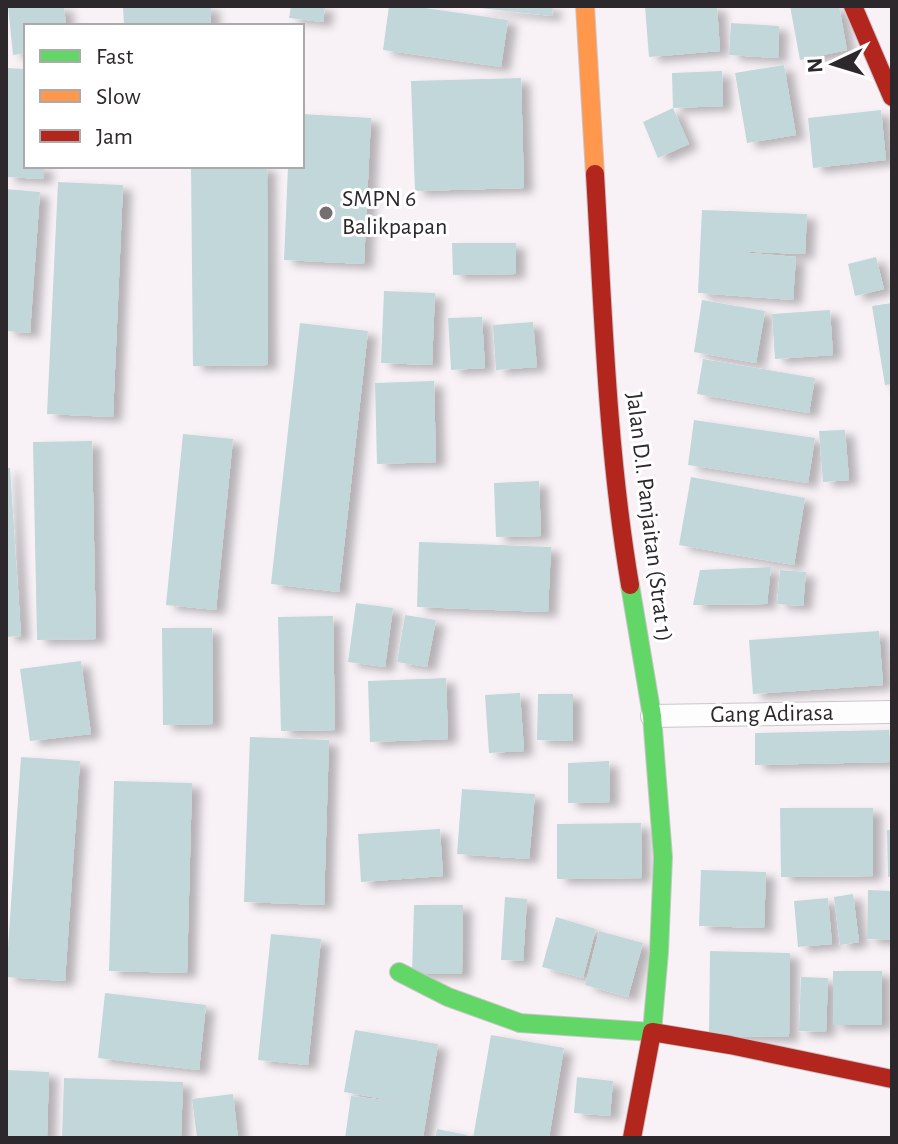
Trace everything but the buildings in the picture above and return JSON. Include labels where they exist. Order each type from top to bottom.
[{"type":"street","name":"Jalan D.I. Panjaitan (Strat 1)","points":[[585,6],[610,421],[624,550],[652,716],[663,857],[652,1032],[632,1138]]},
{"type":"street","points":[[853,6],[892,97]]},
{"type":"street","points":[[399,972],[448,997],[520,1023],[652,1032],[892,1079]]},
{"type":"lane","name":"Gang Adirasa","points":[[652,716],[892,712]]},
{"type":"traffic: fast","points":[[399,972],[448,997],[520,1023],[652,1032],[663,857],[652,716],[630,585]]},
{"type":"traffic: slow","points":[[585,6],[595,174]]},
{"type":"traffic: jam","points":[[853,6],[892,97]]},
{"type":"traffic: jam","points":[[595,174],[611,431],[630,585]]},
{"type":"traffic: jam","points":[[632,1138],[652,1032],[892,1079]]},
{"type":"place","name":"SMPN 6 Balikpapan","points":[[326,213]]}]
